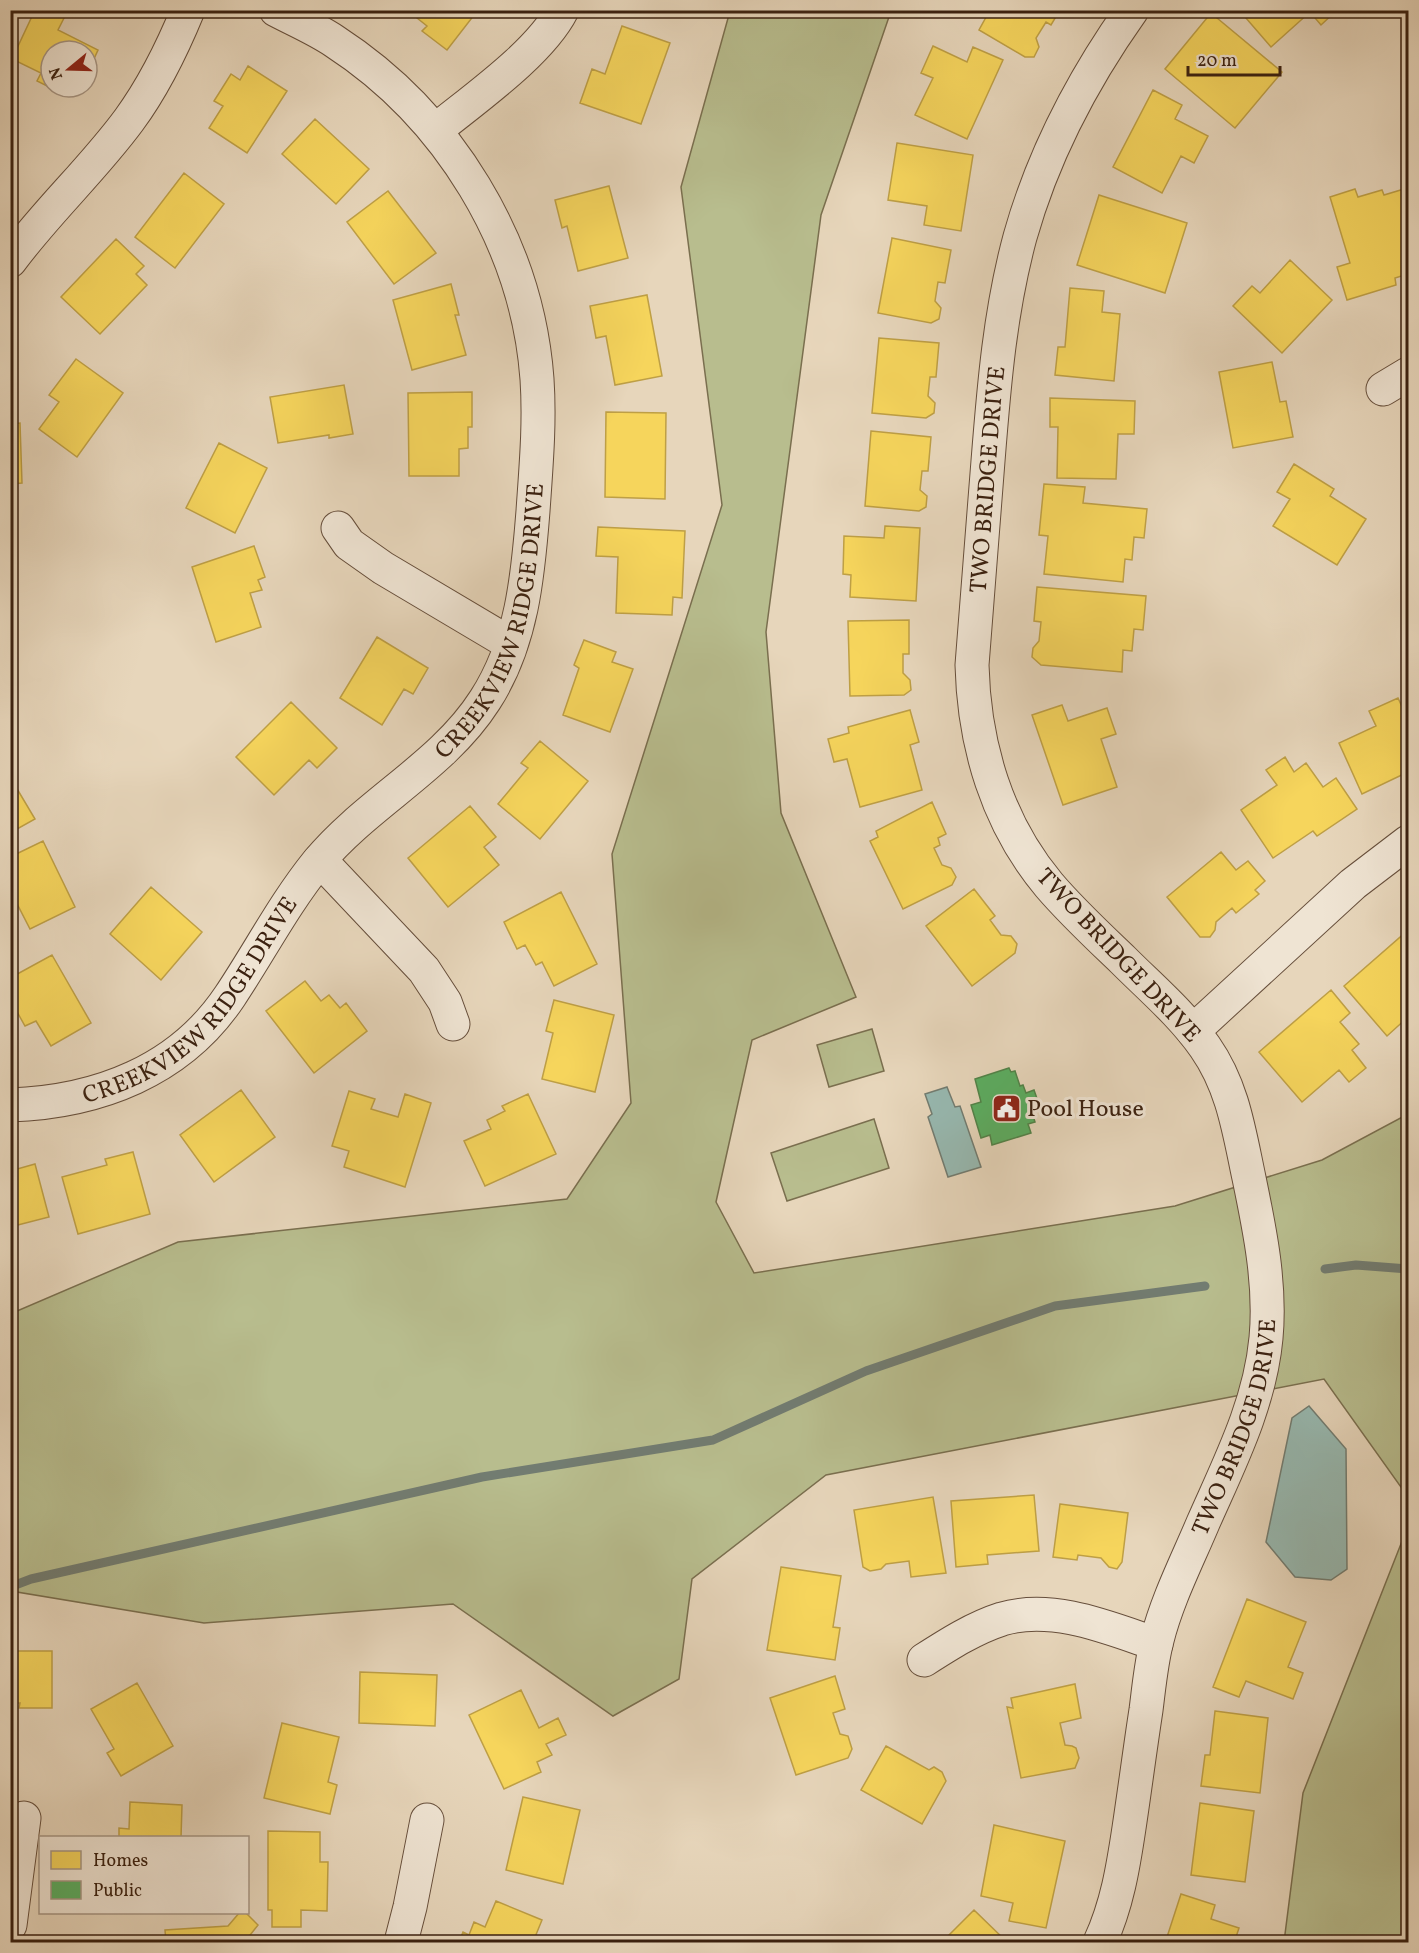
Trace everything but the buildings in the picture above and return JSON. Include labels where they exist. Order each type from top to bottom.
[{"type":"street","points":[[10,261],[129,120],[146,96],[165,61],[188,10]]},
{"type":"street","name":"CREEKVIEW RIDGE DRIVE","points":[[10,1105],[57,1101],[93,1093],[138,1076],[163,1064],[208,1024],[229,998],[282,911],[320,860],[357,822],[440,753],[486,699],[512,644],[522,611],[538,452],[539,410],[533,343],[526,311],[517,280],[494,222],[473,183],[436,130],[389,83],[332,39],[276,10]]},
{"type":"street","points":[[436,130],[525,55],[551,28],[562,10]]},
{"type":"street","name":"TWO BRIDGE DRIVE","points":[[1100,1942],[1112,1916],[1124,1865],[1156,1644],[1169,1603],[1250,1411],[1266,1339],[1267,1311],[1258,1221],[1226,1083],[1205,1047],[1173,1008],[1062,900],[1023,849],[1003,811],[987,771],[972,687],[996,358],[1013,266],[1030,206],[1066,118],[1096,63],[1132,10]]},
{"type":"street","points":[[338,528],[349,544],[383,568],[512,644]]},
{"type":"street","points":[[1192,1031],[1353,884],[1408,842]]},
{"type":"street","points":[[320,860],[424,970],[445,1002],[453,1024]]},
{"type":"street","points":[[924,1660],[987,1625],[1004,1619],[1033,1615],[1063,1617],[1094,1623],[1156,1644]]},
{"type":"street","points":[[10,1925],[24,1818]]},
{"type":"street","points":[[401,1942],[427,1820]]},
{"type":"green space","points":[[730,11],[891,11],[821,215],[766,632],[781,813],[856,997],[752,1040],[716,1202],[754,1273],[1175,1206],[1322,1160],[1408,1114],[1408,1497],[1324,1379],[826,1475],[692,1579],[679,1679],[613,1716],[453,1604],[204,1623],[11,1591],[10,1314],[178,1242],[567,1199],[631,1103],[612,854],[722,505],[681,187]]},
{"type":"green space","points":[[872,1029],[884,1071],[829,1087],[817,1045]]},
{"type":"green space","points":[[874,1119],[889,1168],[787,1201],[771,1153]]},
{"type":"green space","points":[[1408,1526],[1408,1942],[1284,1942],[1303,1793]]},
{"type":"water","points":[[947,1087],[955,1107],[960,1106],[981,1167],[948,1177],[928,1117],[932,1114],[925,1094]]},
{"type":"water","points":[[1309,1406],[1346,1449],[1347,1569],[1331,1580],[1295,1577],[1266,1542],[1292,1418]]},
{"type":"waterway","points":[[1325,1269],[1356,1265],[1408,1269]]},
{"type":"waterway","points":[[10,1587],[31,1579],[482,1477],[713,1440],[866,1371],[1055,1306],[1205,1286]]},
{"type":"place","name":"Pool House","points":[[1006,1108]]}]
